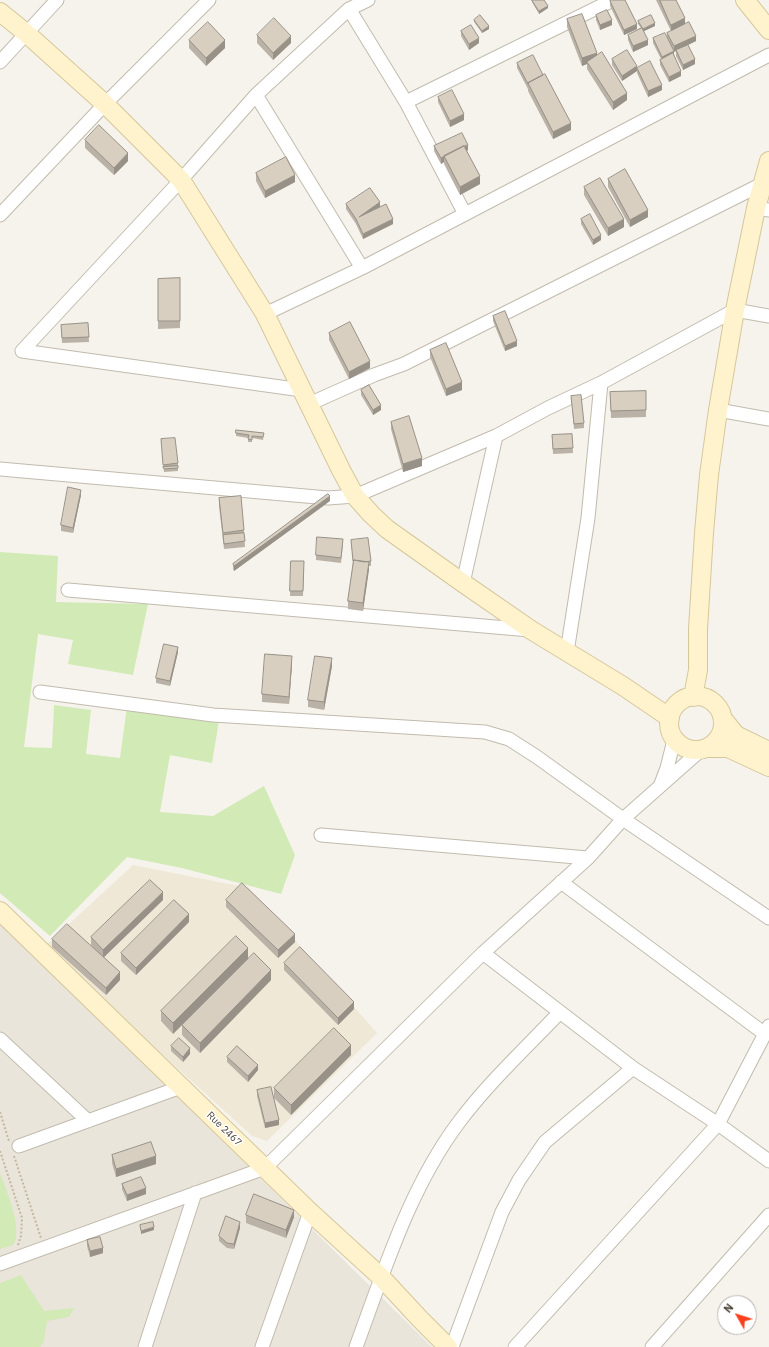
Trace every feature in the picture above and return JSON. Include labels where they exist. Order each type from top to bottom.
[{"type":"street","points":[[0,62],[58,0]]},
{"type":"street","points":[[0,215],[105,104],[209,0]]},
{"type":"street","points":[[368,0],[349,9],[256,95],[181,180],[22,351],[305,397],[404,364],[762,184]]},
{"type":"street","points":[[406,102],[613,0]]},
{"type":"street","points":[[745,0],[769,30]]},
{"type":"street","points":[[349,9],[406,102],[465,214]]},
{"type":"street","points":[[0,12],[26,33],[105,104],[181,180],[265,314],[355,496],[387,529],[463,583],[531,630],[624,686],[670,718]]},
{"type":"street","points":[[265,314],[362,268],[769,55]]},
{"type":"street","points":[[256,95],[362,268]]},
{"type":"street","points":[[769,161],[762,184],[762,209],[736,310],[718,410],[709,476],[704,533],[698,629],[698,670],[692,699],[673,711],[670,718],[670,730],[674,740],[687,749],[696,750],[728,748],[769,767]]},
{"type":"street","points":[[0,469],[328,498],[355,496],[496,436],[548,408],[601,383],[736,310],[769,316]]},
{"type":"street","points":[[567,652],[588,518],[601,383]]},
{"type":"street","points":[[718,410],[769,419]]},
{"type":"street","points":[[463,583],[496,436]]},
{"type":"street","points":[[68,590],[531,630]]},
{"type":"street","points":[[624,686],[715,703],[724,720],[736,735],[769,751]]},
{"type":"street","points":[[40,692],[213,715],[485,732],[509,739],[537,756],[623,819],[769,918]]},
{"type":"street","points":[[0,1264],[265,1168],[484,953],[588,858],[623,819],[704,749],[716,742],[721,735],[724,720]]},
{"type":"street","points":[[660,786],[667,768],[674,740]]},
{"type":"street","points":[[321,835],[588,858]]},
{"type":"street","points":[[516,1347],[718,1124],[767,1030],[561,882]]},
{"type":"street","name":"Rue 2467","points":[[0,911],[310,1212],[381,1277],[448,1347]]},
{"type":"street","points":[[484,953],[632,1068],[718,1124],[769,1160]]},
{"type":"street","points":[[356,1347],[381,1277],[413,1199],[427,1172],[458,1123],[481,1095],[560,1012]]},
{"type":"street","points":[[0,1039],[88,1121]]},
{"type":"street","points":[[452,1347],[502,1212],[519,1180],[545,1142],[632,1068]]},
{"type":"street","points":[[14,1146],[181,1087]]},
{"type":"street","points":[[145,1347],[195,1193]]},
{"type":"street","points":[[262,1347],[310,1212]]},
{"type":"street","points":[[652,1347],[769,1215]]},
{"type":"path","points":[[0,1112],[14,1146],[44,1248]]},
{"type":"path","points":[[0,1151],[22,1218],[21,1236],[18,1246]]},
{"type":"shaded area","points":[[133,865],[249,888],[377,1033],[267,1141],[252,1136],[44,947]]},
{"type":"shaded area","points":[[0,922],[432,1347],[0,1347]]},
{"type":"green space","points":[[0,552],[58,556],[56,602],[148,604],[133,675],[68,664],[73,640],[38,634],[24,747],[52,748],[54,705],[91,710],[86,754],[120,758],[127,707],[219,721],[212,763],[170,755],[160,812],[213,816],[264,786],[295,855],[281,894],[182,868],[127,857],[50,936],[0,893]]},
{"type":"green space","points":[[0,1173],[13,1210],[16,1238],[13,1245],[0,1249]]},
{"type":"green space","points":[[21,1275],[44,1311],[74,1308],[69,1317],[47,1321],[44,1341],[40,1347],[0,1347],[0,1283]]},
{"type":"building","points":[[532,0],[544,0],[548,6],[539,11]]},
{"type":"building","points":[[625,0],[637,24],[624,30],[610,1]]},
{"type":"building","points":[[660,0],[676,0],[685,18],[671,25]]},
{"type":"building","points":[[607,10],[612,20],[600,25],[596,15]]},
{"type":"building","points":[[582,14],[597,53],[582,58],[567,19]]},
{"type":"building","points":[[480,15],[489,26],[482,31],[474,20]]},
{"type":"building","points":[[651,15],[655,23],[643,29],[638,21]]},
{"type":"building","points":[[274,18],[291,36],[273,53],[257,35]]},
{"type":"building","points":[[208,22],[225,40],[206,58],[189,40]]},
{"type":"building","points":[[689,22],[696,36],[674,46],[667,33]]},
{"type":"building","points":[[471,25],[479,38],[469,44],[461,31]]},
{"type":"building","points":[[642,28],[648,40],[633,46],[628,35]]},
{"type":"building","points":[[665,33],[674,51],[662,57],[653,38]]},
{"type":"building","points":[[688,45],[695,59],[683,65],[676,50]]},
{"type":"building","points":[[627,50],[637,66],[622,76],[612,59]]},
{"type":"building","points":[[602,52],[627,93],[613,102],[587,62]]},
{"type":"building","points":[[673,53],[681,71],[669,77],[660,60]]},
{"type":"building","points":[[533,55],[543,75],[528,84],[517,63]]},
{"type":"building","points":[[650,61],[662,85],[648,91],[637,68]]},
{"type":"building","points":[[545,74],[571,123],[553,132],[528,83]]},
{"type":"building","points":[[452,90],[464,114],[450,121],[438,97]]},
{"type":"building","points":[[99,125],[128,153],[114,168],[85,140]]},
{"type":"building","points":[[462,133],[468,145],[441,158],[434,146]]},
{"type":"building","points":[[464,146],[480,176],[460,187],[444,156]]},
{"type":"building","points":[[286,157],[295,175],[265,191],[256,173]]},
{"type":"building","points":[[625,169],[648,210],[630,220],[608,179]]},
{"type":"building","points":[[600,178],[624,219],[608,228],[584,187]]},
{"type":"building","points":[[370,188],[380,202],[359,217],[386,204],[393,219],[363,234],[356,219],[346,204]]},
{"type":"building","points":[[590,214],[601,235],[593,240],[581,219]]},
{"type":"building","points":[[180,278],[180,321],[158,321],[158,279]]},
{"type":"building","points":[[505,311],[517,341],[505,346],[493,316]]},
{"type":"building","points":[[350,322],[370,361],[349,372],[329,333]]},
{"type":"building","points":[[88,323],[89,337],[62,338],[61,325]]},
{"type":"building","points":[[446,343],[462,382],[446,389],[430,350]]},
{"type":"building","points":[[369,385],[381,405],[373,410],[361,390]]},
{"type":"building","points":[[646,391],[646,410],[611,411],[610,392]]},
{"type":"building","points":[[581,395],[584,423],[574,424],[571,396]]},
{"type":"building","points":[[409,416],[422,458],[403,464],[391,422]]},
{"type":"building","points":[[236,430],[264,433],[263,437],[252,436],[252,440],[248,439],[249,435],[236,433]]},
{"type":"building","points":[[572,434],[573,448],[553,449],[552,435]]},
{"type":"building","points":[[175,438],[178,463],[163,465],[161,439]]},
{"type":"building","points":[[178,466],[178,468],[164,469],[163,467]]},
{"type":"building","points":[[68,487],[81,490],[73,528],[61,525]]},
{"type":"building","points":[[328,494],[330,496],[234,566],[233,564]]},
{"type":"building","points":[[241,496],[244,530],[223,533],[219,498]]},
{"type":"building","points":[[244,533],[245,541],[224,544],[223,535]]},
{"type":"building","points":[[317,537],[343,539],[341,558],[316,555]]},
{"type":"building","points":[[368,538],[371,561],[353,561],[351,540]]},
{"type":"building","points":[[354,560],[369,562],[363,603],[348,601]]},
{"type":"building","points":[[291,561],[304,561],[303,591],[290,591]]},
{"type":"building","points":[[164,644],[178,647],[170,681],[156,678]]},
{"type":"building","points":[[265,654],[292,656],[289,697],[262,694]]},
{"type":"building","points":[[315,656],[332,658],[324,702],[308,700]]},
{"type":"building","points":[[150,880],[163,892],[103,950],[91,937]]},
{"type":"building","points":[[242,883],[295,934],[278,950],[226,900]]},
{"type":"building","points":[[174,900],[189,914],[136,968],[121,953]]},
{"type":"building","points":[[67,924],[120,972],[106,988],[52,939]]},
{"type":"building","points":[[236,936],[248,948],[173,1023],[161,1011]]},
{"type":"building","points":[[300,947],[354,1002],[338,1018],[284,963]]},
{"type":"building","points":[[254,953],[271,970],[200,1043],[182,1025]]},
{"type":"building","points":[[334,1028],[351,1045],[291,1105],[274,1088]]},
{"type":"building","points":[[179,1038],[190,1048],[183,1057],[171,1046]]},
{"type":"building","points":[[237,1046],[258,1065],[248,1076],[227,1057]]},
{"type":"building","points":[[271,1087],[279,1120],[265,1123],[257,1090]]},
{"type":"building","points":[[151,1142],[156,1156],[116,1169],[112,1155]]},
{"type":"building","points":[[141,1177],[146,1188],[127,1195],[122,1184]]},
{"type":"building","points":[[254,1194],[294,1210],[286,1230],[246,1215]]},
{"type":"building","points":[[226,1216],[240,1222],[234,1244],[227,1243],[219,1236]]},
{"type":"building","points":[[153,1222],[154,1227],[141,1231],[140,1225]]},
{"type":"building","points":[[100,1237],[103,1248],[90,1251],[87,1240]]}]
